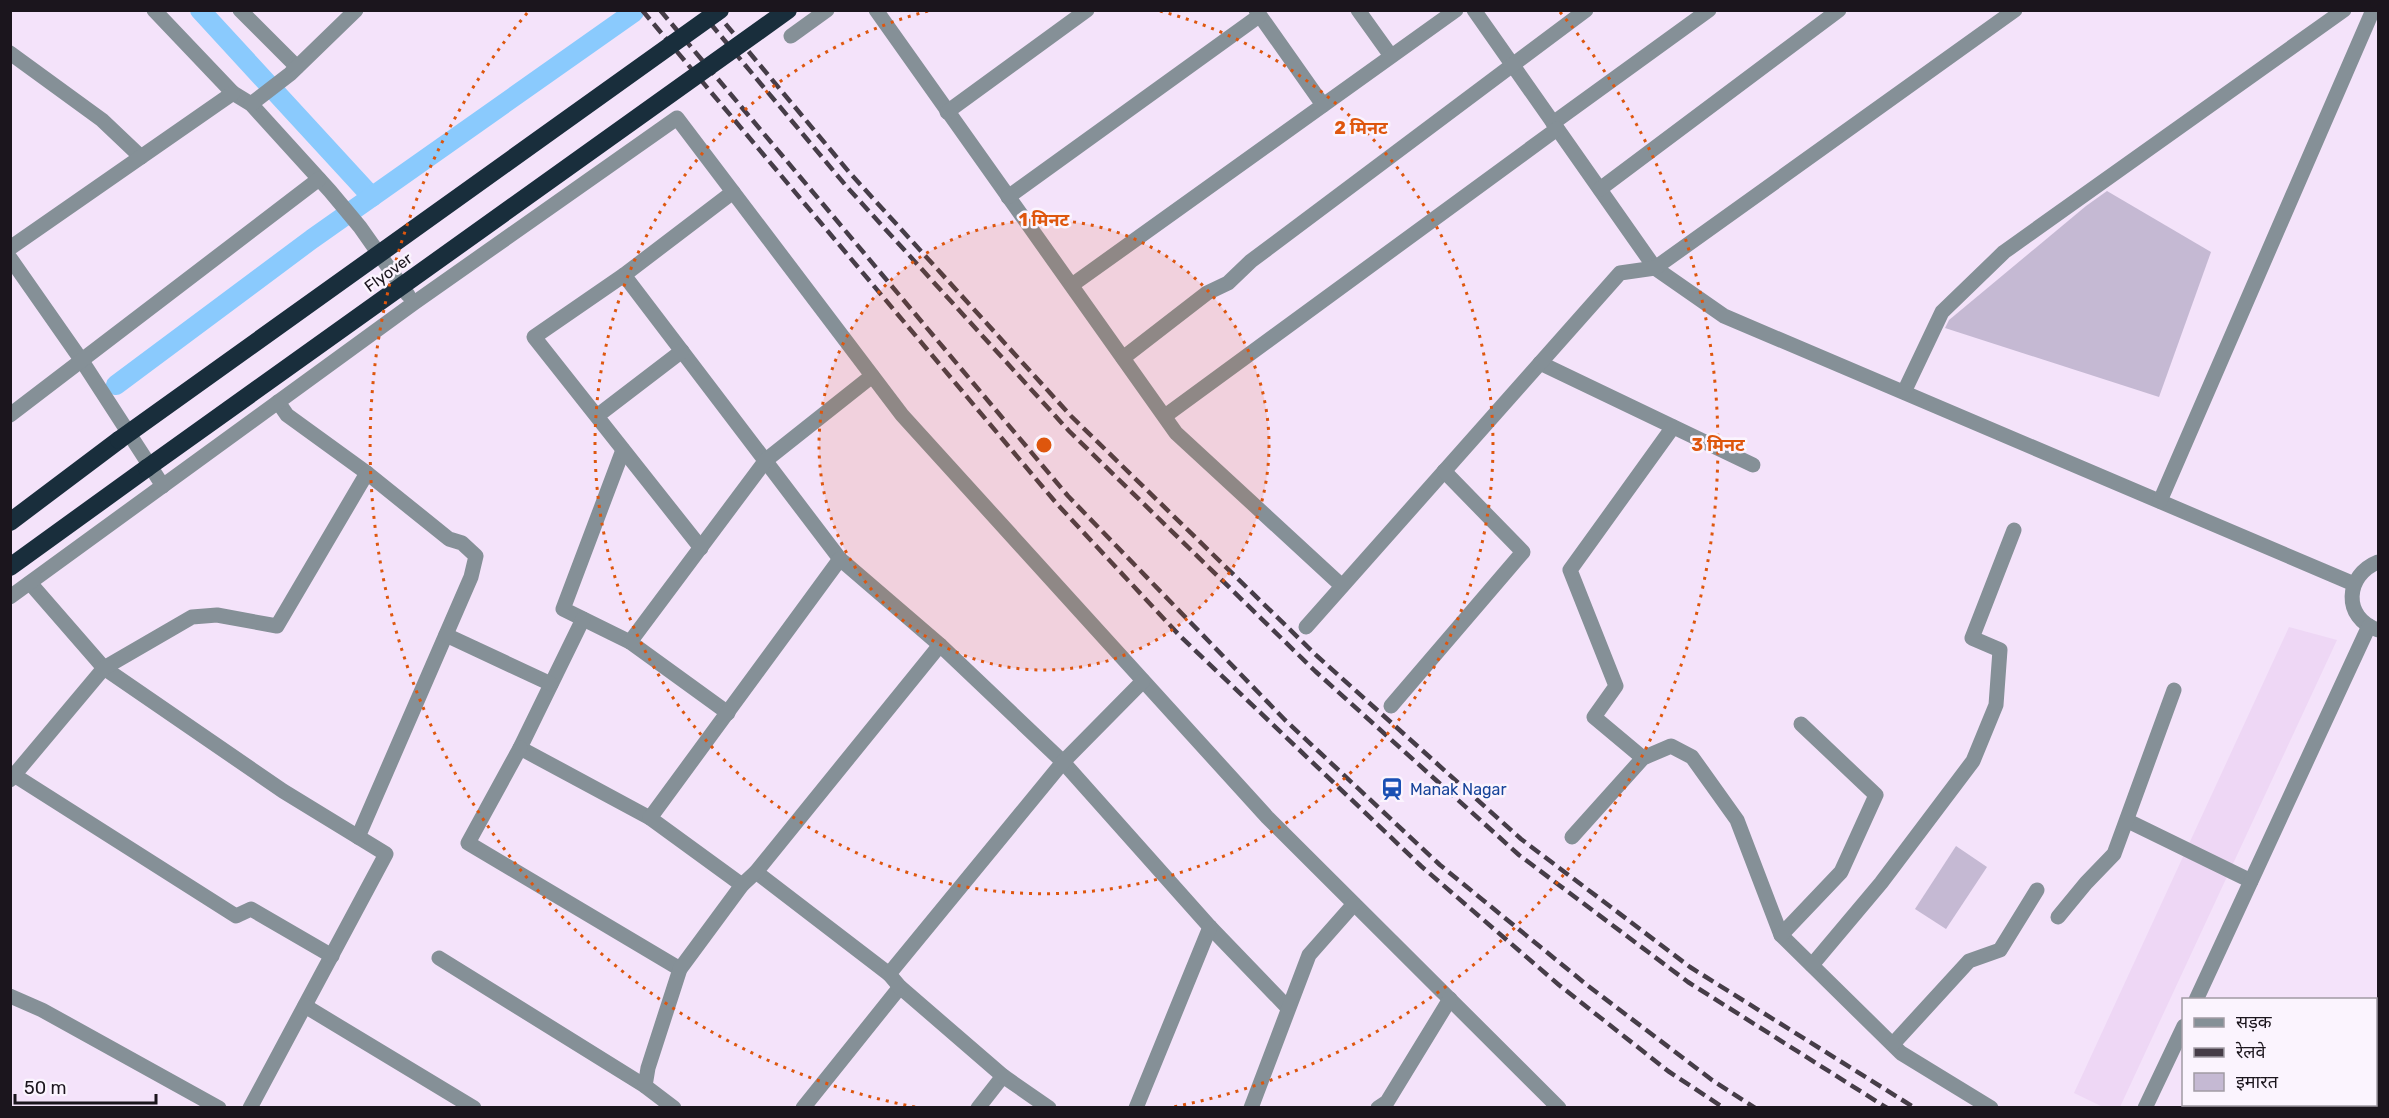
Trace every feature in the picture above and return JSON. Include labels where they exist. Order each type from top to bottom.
[{"type":"highway","name":"Flyover","points":[[10,522],[119,440],[720,10]]},
{"type":"highway","name":"Flyover","points":[[10,567],[788,10]]},
{"type":"street","points":[[154,10],[233,93],[255,101],[360,227],[414,303]]},
{"type":"street","points":[[240,10],[293,70]]},
{"type":"street","points":[[255,101],[293,70],[356,10]]},
{"type":"street","points":[[791,36],[827,10]]},
{"type":"street","points":[[876,10],[1176,433],[1342,586]]},
{"type":"street","points":[[947,112],[1087,10]]},
{"type":"street","points":[[1358,10],[1392,56]]},
{"type":"street","points":[[1072,285],[1456,10]]},
{"type":"street","points":[[1474,10],[1655,268],[1724,316],[2354,584]]},
{"type":"street","points":[[1123,358],[1207,293],[1228,283],[1251,261],[1586,10]]},
{"type":"street","points":[[1165,417],[1709,10]]},
{"type":"street","points":[[1599,189],[1839,10]]},
{"type":"street","points":[[1306,627],[1620,273],[1655,268],[2015,10]]},
{"type":"street","points":[[1904,392],[1942,312],[2004,252],[2344,10]]},
{"type":"street","points":[[2160,501],[2373,10]]},
{"type":"street","points":[[1008,197],[1258,13],[1323,105]]},
{"type":"street","points":[[10,53],[102,120],[141,157]]},
{"type":"street","points":[[10,248],[233,93]]},
{"type":"street","points":[[10,597],[414,303],[676,118],[902,415],[1267,817],[1559,1107]]},
{"type":"street","points":[[10,416],[319,179]]},
{"type":"street","points":[[700,548],[534,337],[624,275],[733,192]]},
{"type":"street","points":[[10,258],[82,361],[163,486]]},
{"type":"street","points":[[624,275],[840,559],[940,645],[1063,762],[1210,927],[1288,1008]]},
{"type":"street","points":[[597,416],[682,351]]},
{"type":"street","points":[[1540,363],[1753,465]]},
{"type":"street","points":[[630,642],[766,460],[872,376]]},
{"type":"street","points":[[278,402],[287,415],[367,473],[449,539],[462,543],[476,556],[471,578],[358,837]]},
{"type":"street","points":[[1643,758],[1594,717],[1616,686],[1570,570],[1673,427]]},
{"type":"street","points":[[624,450],[563,609],[630,642],[728,712]]},
{"type":"street","points":[[1391,706],[1523,552],[1444,471]]},
{"type":"street","points":[[332,956],[251,909],[236,915],[12,778],[104,668],[192,617],[217,615],[277,626],[367,473]]},
{"type":"street","points":[[1812,964],[1881,884],[1973,761],[1996,705],[2000,650],[1972,638],[2014,530]]},
{"type":"street","points":[[650,818],[840,559]]},
{"type":"street","points":[[2196,998],[2374,628],[2354,608],[2352,599],[2354,584],[2367,567],[2379,562]]},
{"type":"street","points":[[30,583],[104,668],[283,791],[386,854],[250,1107]]},
{"type":"street","points":[[583,619],[520,748],[468,843],[680,969]]},
{"type":"street","points":[[446,635],[551,684]]},
{"type":"street","points":[[645,1086],[648,1068],[680,969],[742,885],[756,872],[940,645]]},
{"type":"street","points":[[889,974],[1063,762],[1143,681]]},
{"type":"street","points":[[2058,917],[2114,854],[2128,821],[2174,690]]},
{"type":"street","points":[[1781,935],[1841,872],[1876,795],[1802,724]]},
{"type":"street","points":[[1572,837],[1643,758],[1671,746],[1692,757],[1737,820],[1781,935],[1901,1053],[1991,1107]]},
{"type":"street","points":[[520,748],[650,818],[742,885]]},
{"type":"street","points":[[2128,821],[2251,881]]},
{"type":"street","points":[[756,872],[889,974],[900,987],[1003,1076],[1049,1107]]},
{"type":"street","points":[[1893,1044],[1969,961],[2000,950],[2037,891]]},
{"type":"street","points":[[1251,1107],[1309,955],[1354,904]]},
{"type":"street","points":[[1136,1107],[1210,927]]},
{"type":"street","points":[[439,958],[645,1086],[674,1107]]},
{"type":"street","points":[[803,1107],[900,987]]},
{"type":"street","points":[[10,996],[42,1010],[219,1107]]},
{"type":"street","points":[[1377,1107],[1387,1102],[1450,999]]},
{"type":"street","points":[[304,1006],[474,1107]]},
{"type":"street","points":[[2145,1107],[2182,1030]]},
{"type":"street","points":[[978,1107],[1003,1076]]},
{"type":"shaded area","points":[[2289,627],[2337,640],[2120,1107],[2103,1107],[2074,1093]]},
{"type":"building","points":[[2107,191],[2211,252],[2159,397],[1945,328],[1949,320]]},
{"type":"building","points":[[1956,846],[1987,867],[1946,929],[1915,909]]},
{"type":"waterway","points":[[200,10],[372,197]]},
{"type":"waterway","points":[[116,385],[312,239],[634,12]]},
{"type":"railway","points":[[642,10],[1057,504],[1180,636],[1421,866],[1559,985],[1668,1071],[1724,1108]]},
{"type":"railway","points":[[660,10],[1068,496],[1285,720],[1440,865],[1587,985],[1712,1080],[1755,1108]]},
{"type":"railway","points":[[714,10],[849,172],[1071,416],[1317,656],[1521,839],[1690,967],[1915,1108]]},
{"type":"railway","points":[[710,23],[847,187],[1069,431],[1315,671],[1519,855],[1688,982],[1887,1108]]},
{"type":"place","name":"Manak Nagar","points":[[1392,789]]}]
